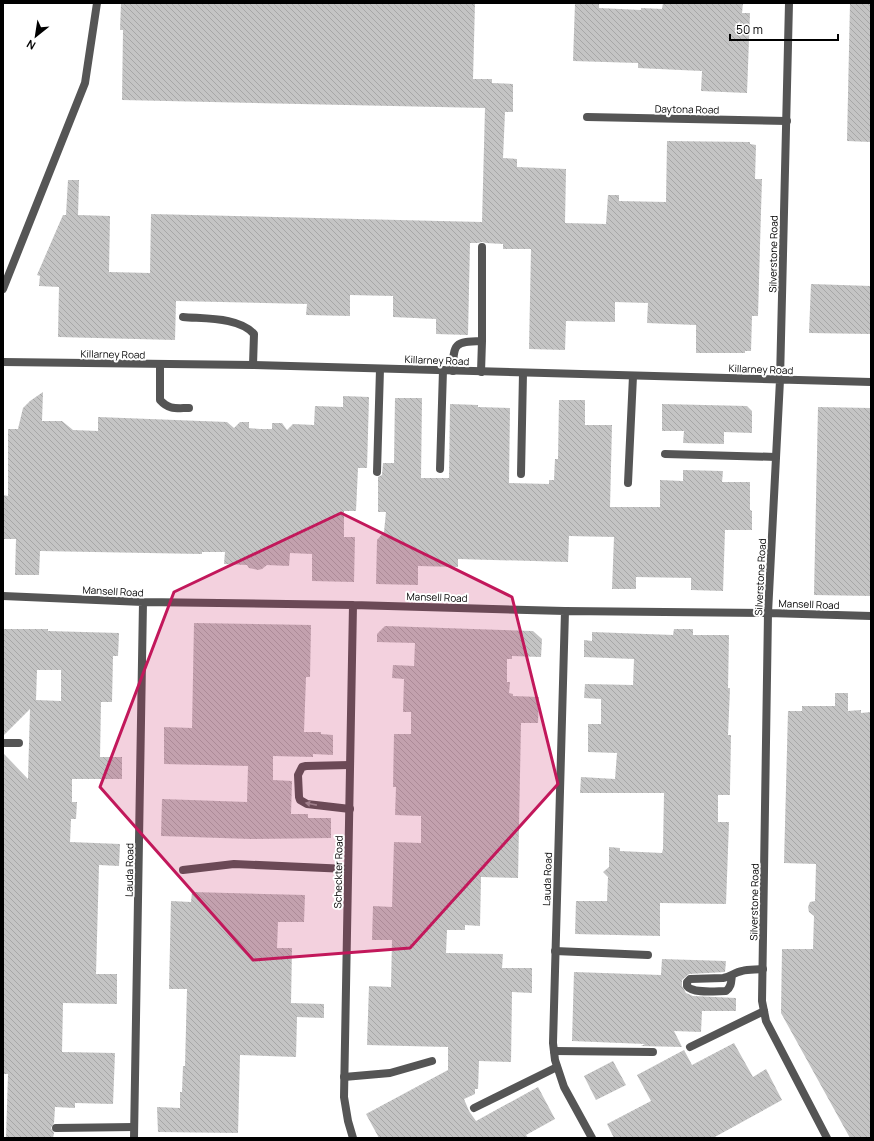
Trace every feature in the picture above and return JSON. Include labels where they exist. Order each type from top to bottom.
[{"type":"street","points":[[3,289],[5,278],[85,83],[97,3]]},
{"type":"street","name":"Silverstone Road","points":[[790,3],[780,380],[768,613],[762,1001],[766,1021],[826,1138]]},
{"type":"street","name":"Daytona Road","points":[[588,117],[787,121]]},
{"type":"street","points":[[481,372],[482,247]]},
{"type":"street","points":[[184,317],[230,321],[244,325],[250,329],[254,334],[253,365]]},
{"type":"street","points":[[454,371],[453,358],[457,345],[461,342],[482,341]]},
{"type":"street","name":"Killarney Road","points":[[3,362],[253,365],[871,382]]},
{"type":"street","points":[[160,364],[160,400],[165,406],[172,408],[189,408]]},
{"type":"street","points":[[377,472],[380,369]]},
{"type":"street","points":[[440,469],[443,370]]},
{"type":"street","points":[[522,474],[523,372]]},
{"type":"street","points":[[628,483],[633,376]]},
{"type":"street","points":[[665,454],[776,457]]},
{"type":"street","name":"Mansell Road","points":[[3,596],[143,602],[871,616]]},
{"type":"street","name":"Lauda Road","points":[[134,1138],[143,602]]},
{"type":"street","name":"Scheckter Road","points":[[353,605],[344,1077],[344,1097],[348,1121],[353,1138]]},
{"type":"street","name":"Lauda Road","points":[[565,611],[553,1022],[554,1051],[564,1087],[592,1138]]},
{"type":"street","points":[[3,743],[19,743]]},
{"type":"street","points":[[350,765],[306,766],[300,770],[298,775],[299,797],[303,802],[307,804],[350,809]]},
{"type":"street","points":[[183,870],[234,864],[348,869]]},
{"type":"street","points":[[555,951],[648,955]]},
{"type":"street","points":[[732,975],[731,985],[726,991],[698,991],[689,989],[686,982],[690,979],[723,978],[743,971],[762,969]]},
{"type":"street","points":[[690,1047],[764,1011]]},
{"type":"street","points":[[554,1051],[653,1052]]},
{"type":"street","points":[[344,1077],[390,1073],[432,1061]]},
{"type":"street","points":[[474,1108],[558,1067]]},
{"type":"street","points":[[56,1128],[134,1127]]},
{"type":"highlighted area","points":[[341,513],[512,597],[558,784],[410,948],[253,960],[100,787],[174,592]]},
{"type":"building","points":[[121,3],[475,3],[473,79],[492,79],[492,83],[513,84],[513,112],[505,112],[503,158],[517,159],[517,167],[566,169],[565,223],[606,224],[608,195],[619,195],[619,201],[666,202],[667,141],[750,142],[750,144],[756,145],[755,179],[762,179],[758,316],[752,316],[751,351],[745,351],[745,353],[696,353],[696,325],[647,323],[648,303],[615,302],[615,322],[566,321],[565,350],[529,349],[531,249],[503,249],[503,244],[482,242],[470,243],[468,335],[436,334],[436,319],[393,317],[393,296],[350,295],[350,316],[306,315],[307,304],[176,301],[175,340],[58,337],[59,287],[39,286],[40,276],[37,275],[63,215],[66,215],[68,180],[79,180],[78,215],[110,216],[109,272],[150,273],[151,214],[482,222],[485,108],[122,100],[123,30],[120,30]]},
{"type":"building","points":[[575,3],[599,3],[599,8],[641,10],[641,8],[662,9],[663,3],[743,3],[742,13],[750,13],[747,93],[701,91],[702,71],[638,68],[638,63],[573,61]]},
{"type":"building","points":[[850,3],[871,3],[871,142],[847,141]]},
{"type":"building","points":[[811,284],[871,286],[871,334],[809,333]]},
{"type":"building","points":[[43,392],[42,421],[62,421],[73,430],[98,431],[98,417],[227,422],[234,428],[240,422],[249,422],[249,428],[260,429],[272,429],[272,423],[282,423],[287,430],[293,424],[314,425],[315,406],[343,407],[343,396],[369,397],[367,468],[358,468],[356,511],[344,511],[344,537],[355,537],[354,582],[312,581],[312,554],[290,553],[289,566],[267,565],[258,570],[249,568],[247,565],[224,564],[225,552],[202,552],[202,554],[40,551],[39,575],[15,575],[16,539],[3,539],[3,495],[8,496],[8,429],[18,429],[23,408]]},
{"type":"building","points":[[395,398],[422,398],[421,478],[449,478],[450,404],[478,405],[478,407],[510,408],[509,483],[549,484],[549,480],[554,480],[555,459],[558,459],[559,400],[585,400],[585,425],[612,425],[610,507],[660,507],[660,480],[683,481],[683,470],[723,471],[722,482],[750,482],[752,530],[725,530],[723,591],[691,590],[691,578],[636,577],[636,589],[612,589],[614,537],[569,536],[568,562],[458,559],[458,567],[418,566],[418,585],[376,584],[377,540],[384,532],[386,512],[378,512],[378,477],[382,475],[383,463],[394,463]]},
{"type":"building","points":[[662,404],[747,406],[752,411],[752,433],[724,432],[724,444],[683,443],[684,431],[662,431]]},
{"type":"building","points":[[818,407],[871,408],[871,596],[814,595]]},
{"type":"building","points":[[194,623],[311,625],[310,677],[306,677],[304,732],[321,732],[321,734],[333,735],[333,755],[313,754],[313,757],[273,756],[273,780],[292,781],[291,814],[308,814],[308,818],[331,818],[331,838],[251,839],[161,836],[162,799],[247,802],[248,766],[164,764],[164,727],[192,728]]},
{"type":"building","points":[[385,626],[533,631],[542,639],[541,657],[512,656],[512,659],[507,659],[507,682],[510,682],[509,693],[513,694],[513,696],[539,697],[538,723],[521,723],[518,878],[481,877],[480,926],[465,925],[465,930],[447,930],[446,953],[503,954],[502,968],[532,968],[532,993],[512,992],[511,1062],[479,1061],[478,1089],[475,1089],[475,1094],[464,1099],[469,1111],[476,1121],[538,1087],[555,1119],[526,1135],[528,1138],[379,1138],[366,1114],[448,1070],[448,1047],[367,1045],[369,986],[391,987],[392,940],[372,940],[373,906],[392,907],[394,842],[421,843],[421,816],[395,815],[396,787],[393,787],[394,734],[411,734],[411,712],[403,712],[404,679],[392,678],[393,665],[414,666],[415,643],[377,642],[377,634]]},
{"type":"building","points":[[3,629],[48,629],[48,631],[119,633],[118,656],[113,656],[112,702],[101,702],[100,757],[122,757],[122,779],[72,779],[72,802],[77,802],[76,819],[71,819],[70,842],[120,844],[119,866],[99,865],[96,974],[117,974],[117,1004],[63,1003],[62,1052],[115,1053],[113,1104],[75,1103],[75,1108],[55,1107],[54,1123],[51,1128],[54,1133],[53,1138],[6,1138],[8,1074],[3,1074],[3,753],[28,779],[30,709],[3,736]],"holes":[[[37,670],[61,670],[61,701],[36,700]]]},
{"type":"building","points":[[674,629],[693,629],[693,635],[729,635],[728,688],[730,688],[728,735],[731,735],[730,795],[718,795],[718,822],[729,822],[726,904],[660,903],[660,936],[575,934],[576,901],[607,901],[608,877],[603,872],[609,867],[609,847],[620,848],[620,851],[662,853],[663,849],[664,793],[580,793],[581,777],[615,779],[617,753],[588,752],[588,724],[601,724],[601,699],[584,698],[585,684],[633,685],[634,659],[584,657],[584,640],[592,641],[592,632],[673,635]]},
{"type":"building","points":[[835,693],[848,693],[848,711],[861,710],[861,713],[871,712],[871,1138],[850,1138],[781,1013],[782,949],[813,949],[814,916],[809,912],[808,907],[810,902],[815,901],[816,864],[784,863],[788,711],[802,711],[802,706],[835,706]]},
{"type":"building","points":[[192,892],[305,895],[304,922],[278,922],[277,948],[292,948],[291,1003],[324,1004],[324,1018],[297,1017],[296,1057],[240,1055],[238,1133],[158,1132],[157,1107],[180,1108],[183,1066],[185,1066],[187,989],[169,989],[171,901],[191,902]]},
{"type":"building","points":[[662,959],[726,961],[725,972],[689,974],[682,980],[682,986],[686,993],[693,996],[736,998],[736,1011],[702,1011],[701,1032],[674,1031],[682,1047],[641,1046],[645,1044],[572,1041],[574,972],[661,975]]},
{"type":"building","points":[[734,1043],[753,1077],[766,1069],[782,1100],[713,1138],[614,1138],[607,1124],[651,1101],[637,1075],[684,1050],[692,1065]]},
{"type":"building","points":[[613,1061],[626,1085],[596,1100],[584,1076]]}]
